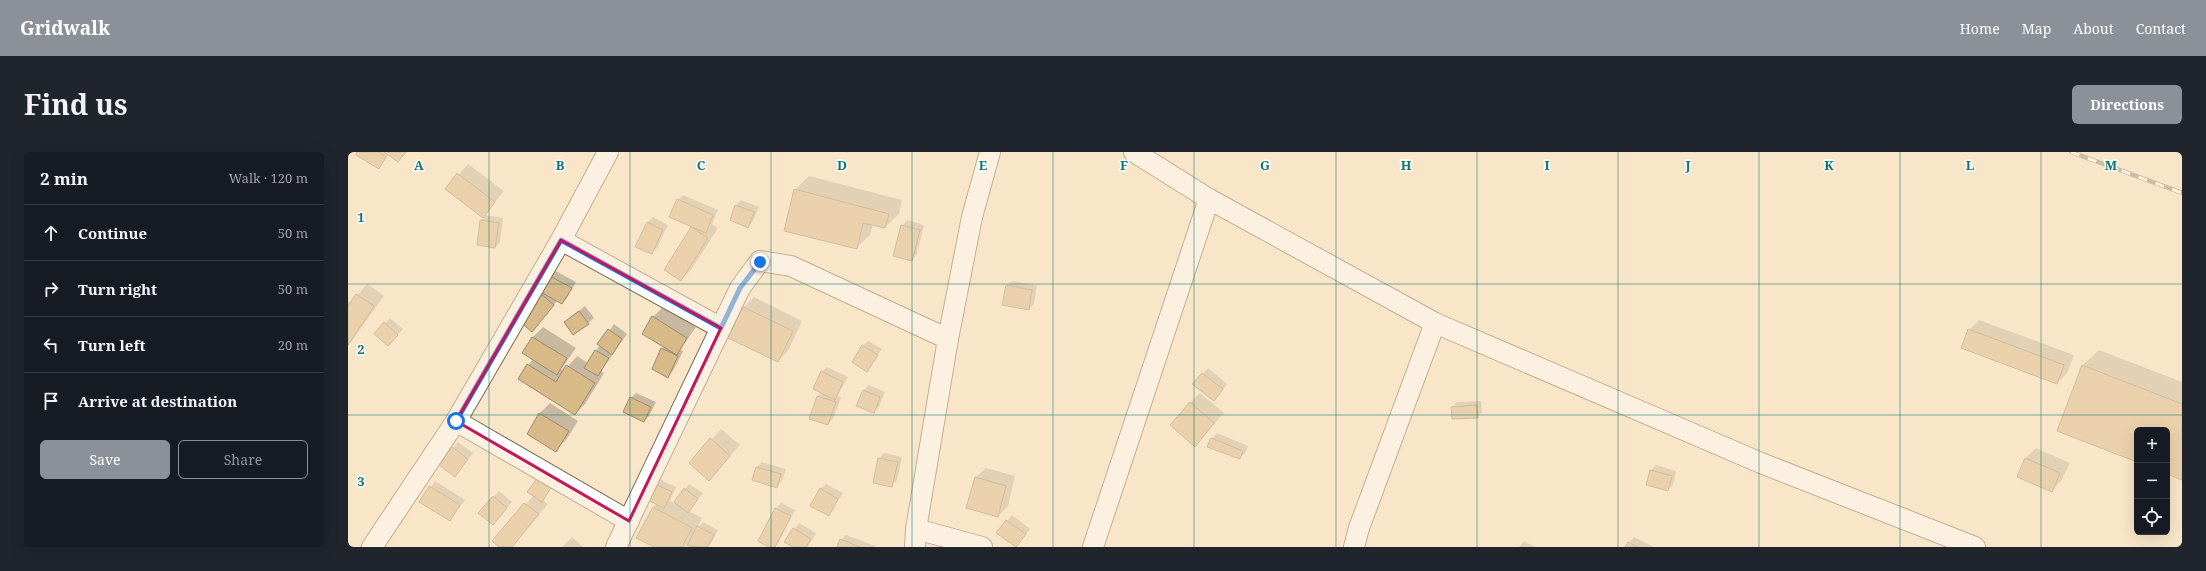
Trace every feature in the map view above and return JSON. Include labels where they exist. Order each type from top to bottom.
[{"type":"street","points":[[372,547],[456,421],[561,240],[608,152]]},
{"type":"street","points":[[982,547],[916,538],[948,339],[972,217],[990,152]]},
{"type":"street","points":[[1134,152],[1209,199],[1435,322],[1760,463],[1975,547]]},
{"type":"street","points":[[1093,547],[1209,199]]},
{"type":"street","points":[[561,240],[721,328]]},
{"type":"street","points":[[616,547],[740,288],[760,262],[791,266],[948,339]]},
{"type":"street","points":[[1354,547],[1359,528],[1435,322]]},
{"type":"street","points":[[456,421],[629,521]]},
{"type":"highlighted area","points":[[561,240],[721,328],[629,521],[456,421]]},
{"type":"building","points":[[357,152],[379,152],[386,157],[379,169],[356,155]]},
{"type":"building","points":[[384,152],[406,152],[398,162]]},
{"type":"building","points":[[457,173],[495,202],[483,218],[445,189]]},
{"type":"building","points":[[794,189],[889,214],[885,228],[863,223],[857,249],[784,231]]},
{"type":"building","points":[[677,199],[713,215],[706,233],[669,217]]},
{"type":"building","points":[[735,205],[754,212],[748,228],[730,220]]},
{"type":"building","points":[[480,220],[499,223],[495,248],[477,245]]},
{"type":"building","points":[[647,222],[663,230],[652,254],[635,247]]},
{"type":"building","points":[[901,225],[920,230],[912,261],[893,256]]},
{"type":"building","points":[[691,227],[708,238],[681,281],[664,270]]},
{"type":"building","points":[[546,274],[572,288],[562,304],[537,290]]},
{"type":"building","points":[[1006,285],[1032,290],[1029,310],[1002,305]]},
{"type":"building","points":[[356,294],[374,306],[348,345],[348,306]]},
{"type":"building","points":[[541,294],[554,305],[532,332],[518,320]]},
{"type":"building","points":[[743,307],[793,331],[778,362],[728,338]]},
{"type":"building","points":[[579,311],[589,324],[573,335],[564,322]]},
{"type":"building","points":[[652,316],[687,338],[677,355],[642,334]]},
{"type":"building","points":[[384,322],[398,335],[388,346],[374,334]]},
{"type":"building","points":[[608,329],[622,339],[612,355],[597,344]]},
{"type":"building","points":[[1968,329],[2064,365],[2057,384],[1961,348]]},
{"type":"building","points":[[532,337],[567,358],[557,375],[522,353]]},
{"type":"building","points":[[862,345],[878,355],[867,372],[852,362]]},
{"type":"building","points":[[661,348],[678,356],[668,378],[652,369]]},
{"type":"building","points":[[595,350],[609,358],[598,376],[584,368]]},
{"type":"building","points":[[527,364],[556,382],[566,365],[595,383],[575,415],[518,379]]},
{"type":"building","points":[[2082,365],[2182,404],[2182,480],[2170,475],[2170,427],[2134,427],[2134,461],[2057,431]]},
{"type":"building","points":[[821,371],[843,382],[835,400],[813,389]]},
{"type":"building","points":[[1202,373],[1223,389],[1214,401],[1192,384]]},
{"type":"building","points":[[863,390],[880,397],[874,413],[856,406]]},
{"type":"building","points":[[817,396],[836,402],[828,425],[809,419]]},
{"type":"building","points":[[630,397],[651,407],[644,422],[623,412]]},
{"type":"building","points":[[1190,402],[1214,423],[1195,447],[1170,425]]},
{"type":"building","points":[[1477,405],[1478,418],[1452,419],[1451,407]]},
{"type":"building","points":[[539,413],[569,431],[556,452],[527,434]]},
{"type":"building","points":[[710,438],[730,456],[709,481],[689,463]]},
{"type":"building","points":[[1211,438],[1243,451],[1240,459],[1207,447]]},
{"type":"building","points":[[452,447],[468,459],[455,477],[439,465]]},
{"type":"building","points":[[878,458],[898,462],[892,487],[873,483]]},
{"type":"building","points":[[2025,458],[2060,473],[2052,492],[2017,477]]},
{"type":"building","points":[[756,467],[781,474],[777,488],[752,480]]},
{"type":"building","points":[[1650,470],[1672,476],[1668,491],[1646,485]]},
{"type":"building","points":[[538,477],[552,486],[542,502],[527,492]]},
{"type":"building","points":[[975,477],[1006,486],[998,517],[966,508]]},
{"type":"building","points":[[649,481],[672,492],[664,508],[641,497]]},
{"type":"building","points":[[429,486],[460,505],[450,521],[419,502]]},
{"type":"building","points":[[684,488],[698,499],[688,513],[674,502]]},
{"type":"building","points":[[820,488],[838,499],[829,516],[810,506]]},
{"type":"building","points":[[493,496],[507,508],[493,525],[478,513]]},
{"type":"building","points":[[524,503],[539,514],[512,547],[499,547],[492,541]]},
{"type":"building","points":[[653,507],[692,528],[682,547],[654,547],[636,538]]},
{"type":"building","points":[[775,508],[791,516],[775,547],[768,547],[758,541]]},
{"type":"building","points":[[1006,520],[1026,534],[1016,547],[996,533]]},
{"type":"building","points":[[697,526],[714,535],[707,547],[687,546]]},
{"type":"building","points":[[793,528],[811,539],[806,547],[793,547],[784,542]]},
{"type":"building","points":[[840,539],[860,547],[837,547]]},
{"type":"building","points":[[1628,542],[1638,547],[1625,547]]},
{"type":"railway","points":[[2071,152],[2182,193]]},
{"type":"route","points":[[456,421],[561,240],[721,328],[740,288],[760,262]]}]
